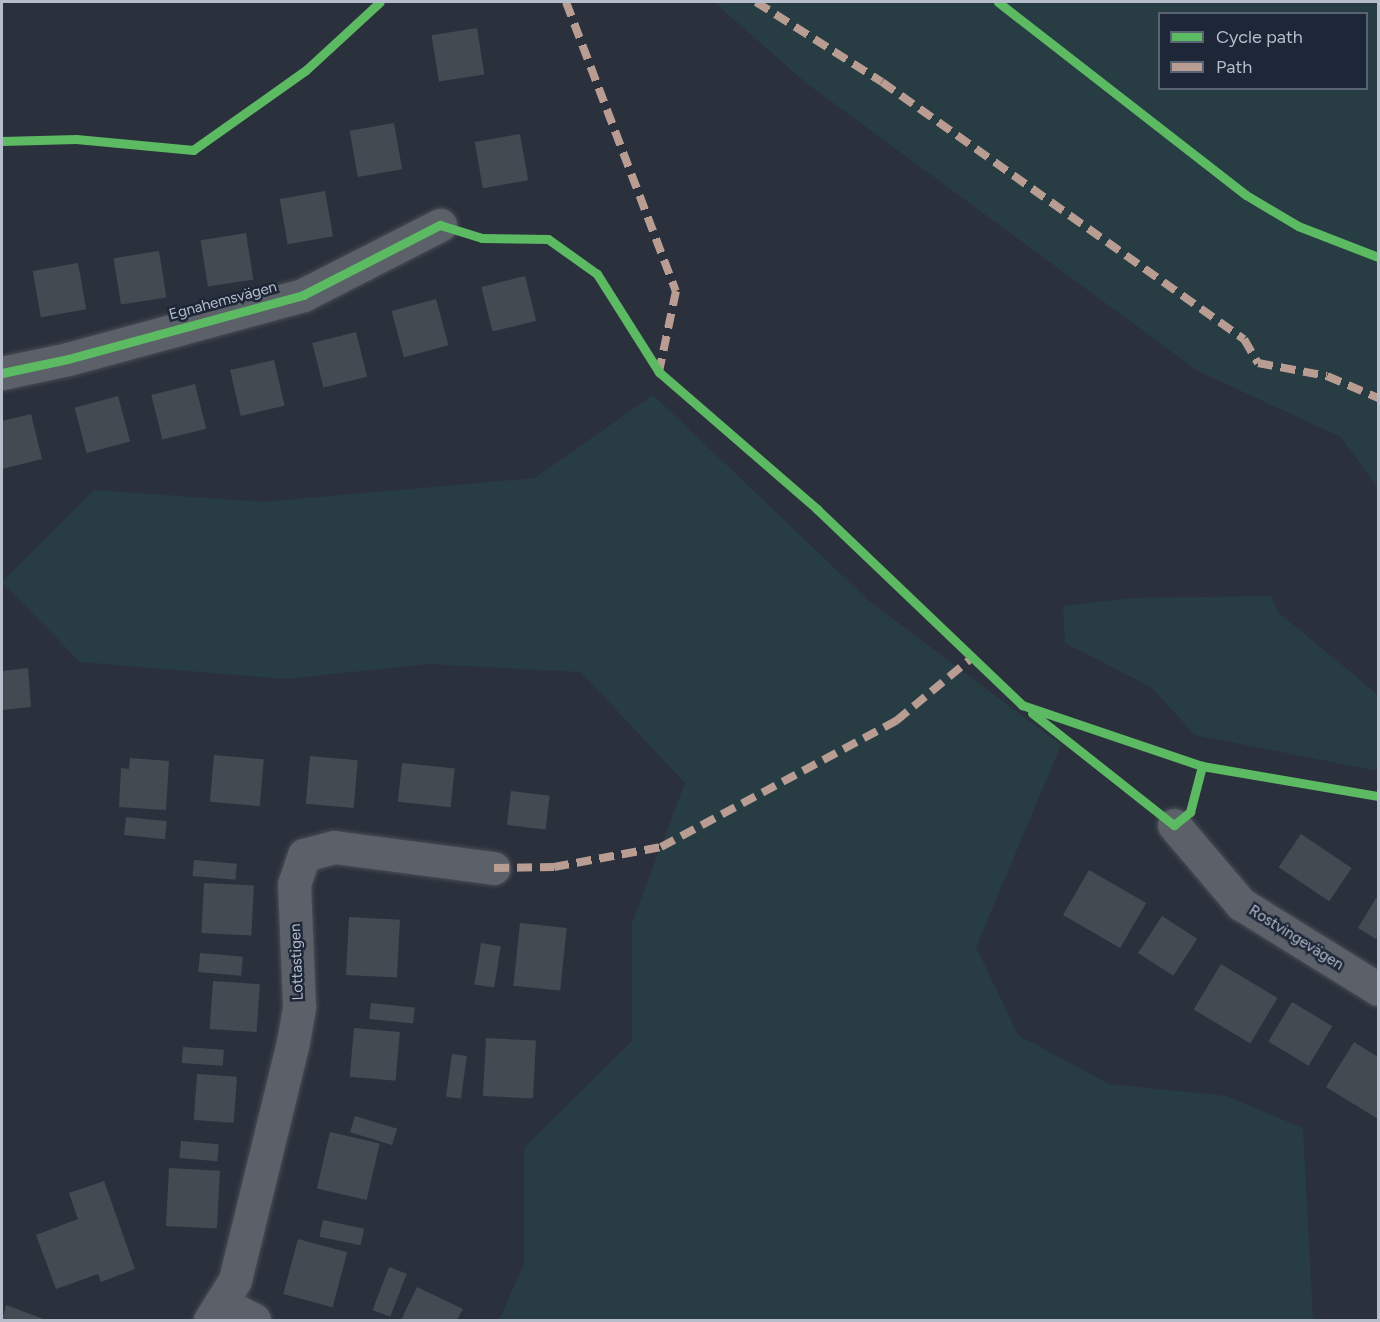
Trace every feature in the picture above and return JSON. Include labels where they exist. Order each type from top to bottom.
[{"type":"street","name":"Egnahemsvägen","points":[[2,373],[68,359],[303,295],[440,225]]},
{"type":"street","name":"Rostvingevägen","points":[[1174,825],[1241,904],[1378,989]]},
{"type":"street","name":"Lottastigen","points":[[215,1312],[235,1280],[293,1042],[299,1007],[294,884],[304,855],[334,846],[494,868]]},
{"type":"street","points":[[215,1312],[254,1320]]},
{"type":"green space","points":[[714,2],[1378,2],[1378,488],[1341,437],[1198,371],[805,82]]},
{"type":"green space","points":[[653,395],[869,601],[1061,745],[976,947],[1018,1035],[1109,1084],[1226,1096],[1303,1128],[1313,1320],[499,1320],[524,1264],[524,1148],[632,1041],[632,923],[685,783],[581,672],[428,664],[286,679],[80,662],[2,582],[94,490],[263,502],[535,478]]},
{"type":"green space","points":[[1271,596],[1279,613],[1378,695],[1378,771],[1195,735],[1151,687],[1065,643],[1063,606],[1133,598]]},
{"type":"building","points":[[477,28],[484,74],[439,82],[432,35]]},
{"type":"building","points":[[394,123],[402,169],[358,177],[350,131]]},
{"type":"building","points":[[520,134],[528,180],[483,188],[475,142]]},
{"type":"building","points":[[325,191],[333,236],[288,244],[280,199]]},
{"type":"building","points":[[246,233],[253,279],[208,287],[201,240]]},
{"type":"building","points":[[159,251],[166,297],[121,305],[114,258]]},
{"type":"building","points":[[78,263],[86,309],[41,317],[33,271]]},
{"type":"building","points":[[525,276],[536,321],[492,332],[481,287]]},
{"type":"building","points":[[436,299],[448,345],[404,357],[392,311]]},
{"type":"building","points":[[356,332],[367,377],[323,388],[312,343]]},
{"type":"building","points":[[274,360],[285,406],[241,416],[230,370]]},
{"type":"building","points":[[195,384],[206,429],[162,440],[151,395]]},
{"type":"building","points":[[118,396],[130,441],[87,453],[75,408]]},
{"type":"building","points":[[31,414],[42,459],[2,469],[2,421]]},
{"type":"building","points":[[28,668],[31,707],[2,710],[2,671]]},
{"type":"building","points":[[214,755],[264,759],[260,806],[210,802]]},
{"type":"building","points":[[310,756],[358,760],[354,808],[306,804]]},
{"type":"building","points":[[130,758],[169,761],[166,810],[119,807],[121,768],[129,769]]},
{"type":"building","points":[[402,763],[455,769],[451,807],[398,802]]},
{"type":"building","points":[[511,791],[550,796],[546,829],[507,825]]},
{"type":"building","points":[[126,817],[167,821],[165,839],[124,835]]},
{"type":"building","points":[[1301,834],[1352,868],[1329,901],[1279,867]]},
{"type":"building","points":[[194,860],[237,864],[235,880],[193,876]]},
{"type":"building","points":[[1089,870],[1146,903],[1120,948],[1063,915]]},
{"type":"building","points":[[204,883],[254,886],[251,936],[201,933]]},
{"type":"building","points":[[1378,895],[1378,935],[1376,939],[1358,928]]},
{"type":"building","points":[[1162,916],[1197,939],[1173,976],[1138,953]]},
{"type":"building","points":[[349,917],[400,920],[397,978],[346,975]]},
{"type":"building","points":[[520,923],[567,928],[560,991],[513,986]]},
{"type":"building","points":[[481,943],[501,946],[494,988],[474,984]]},
{"type":"building","points":[[200,953],[243,957],[241,976],[198,972]]},
{"type":"building","points":[[1221,964],[1278,998],[1250,1043],[1194,1009]]},
{"type":"building","points":[[213,981],[260,984],[257,1032],[210,1029]]},
{"type":"building","points":[[1292,1002],[1332,1026],[1309,1066],[1268,1041]]},
{"type":"building","points":[[371,1003],[415,1008],[413,1024],[369,1019]]},
{"type":"building","points":[[354,1028],[400,1032],[396,1081],[350,1077]]},
{"type":"building","points":[[486,1038],[536,1041],[533,1099],[483,1096]]},
{"type":"building","points":[[1354,1042],[1378,1057],[1378,1119],[1326,1087]]},
{"type":"building","points":[[183,1047],[224,1050],[223,1066],[182,1063]]},
{"type":"building","points":[[452,1054],[467,1056],[461,1099],[446,1097]]},
{"type":"building","points":[[197,1074],[237,1077],[234,1123],[194,1120]]},
{"type":"building","points":[[355,1116],[397,1129],[392,1145],[350,1132]]},
{"type":"building","points":[[330,1132],[380,1143],[367,1200],[317,1189]]},
{"type":"building","points":[[181,1141],[219,1144],[217,1161],[180,1158]]},
{"type":"building","points":[[169,1168],[220,1171],[217,1229],[166,1226]]},
{"type":"building","points":[[104,1181],[135,1269],[101,1282],[98,1274],[56,1289],[36,1235],[78,1219],[69,1193]]},
{"type":"building","points":[[323,1220],[364,1229],[361,1245],[319,1237]]},
{"type":"building","points":[[298,1239],[347,1252],[333,1307],[283,1294]]},
{"type":"building","points":[[389,1267],[407,1274],[390,1317],[373,1310]]},
{"type":"building","points":[[417,1287],[463,1309],[457,1320],[401,1320]]},
{"type":"building","points":[[6,1305],[46,1320],[2,1320]]},
{"type":"marked path","points":[[566,2],[676,291],[659,372]]},
{"type":"marked path","points":[[756,2],[882,82],[1244,339],[1258,363],[1327,376],[1378,398]]},
{"type":"marked path","points":[[494,868],[554,867],[661,847],[896,721],[974,656]]},
{"type":"cycle path","points":[[2,141],[76,139],[193,150],[306,70],[380,2]]},
{"type":"cycle path","points":[[998,2],[1246,195],[1298,226],[1378,257]]},
{"type":"cycle path","points":[[2,373],[68,359],[303,295],[440,225],[482,238],[548,239],[597,274],[659,372],[817,509],[1022,705],[1202,766],[1378,796]]},
{"type":"cycle path","points":[[1032,713],[1174,825],[1190,812],[1202,766]]}]
